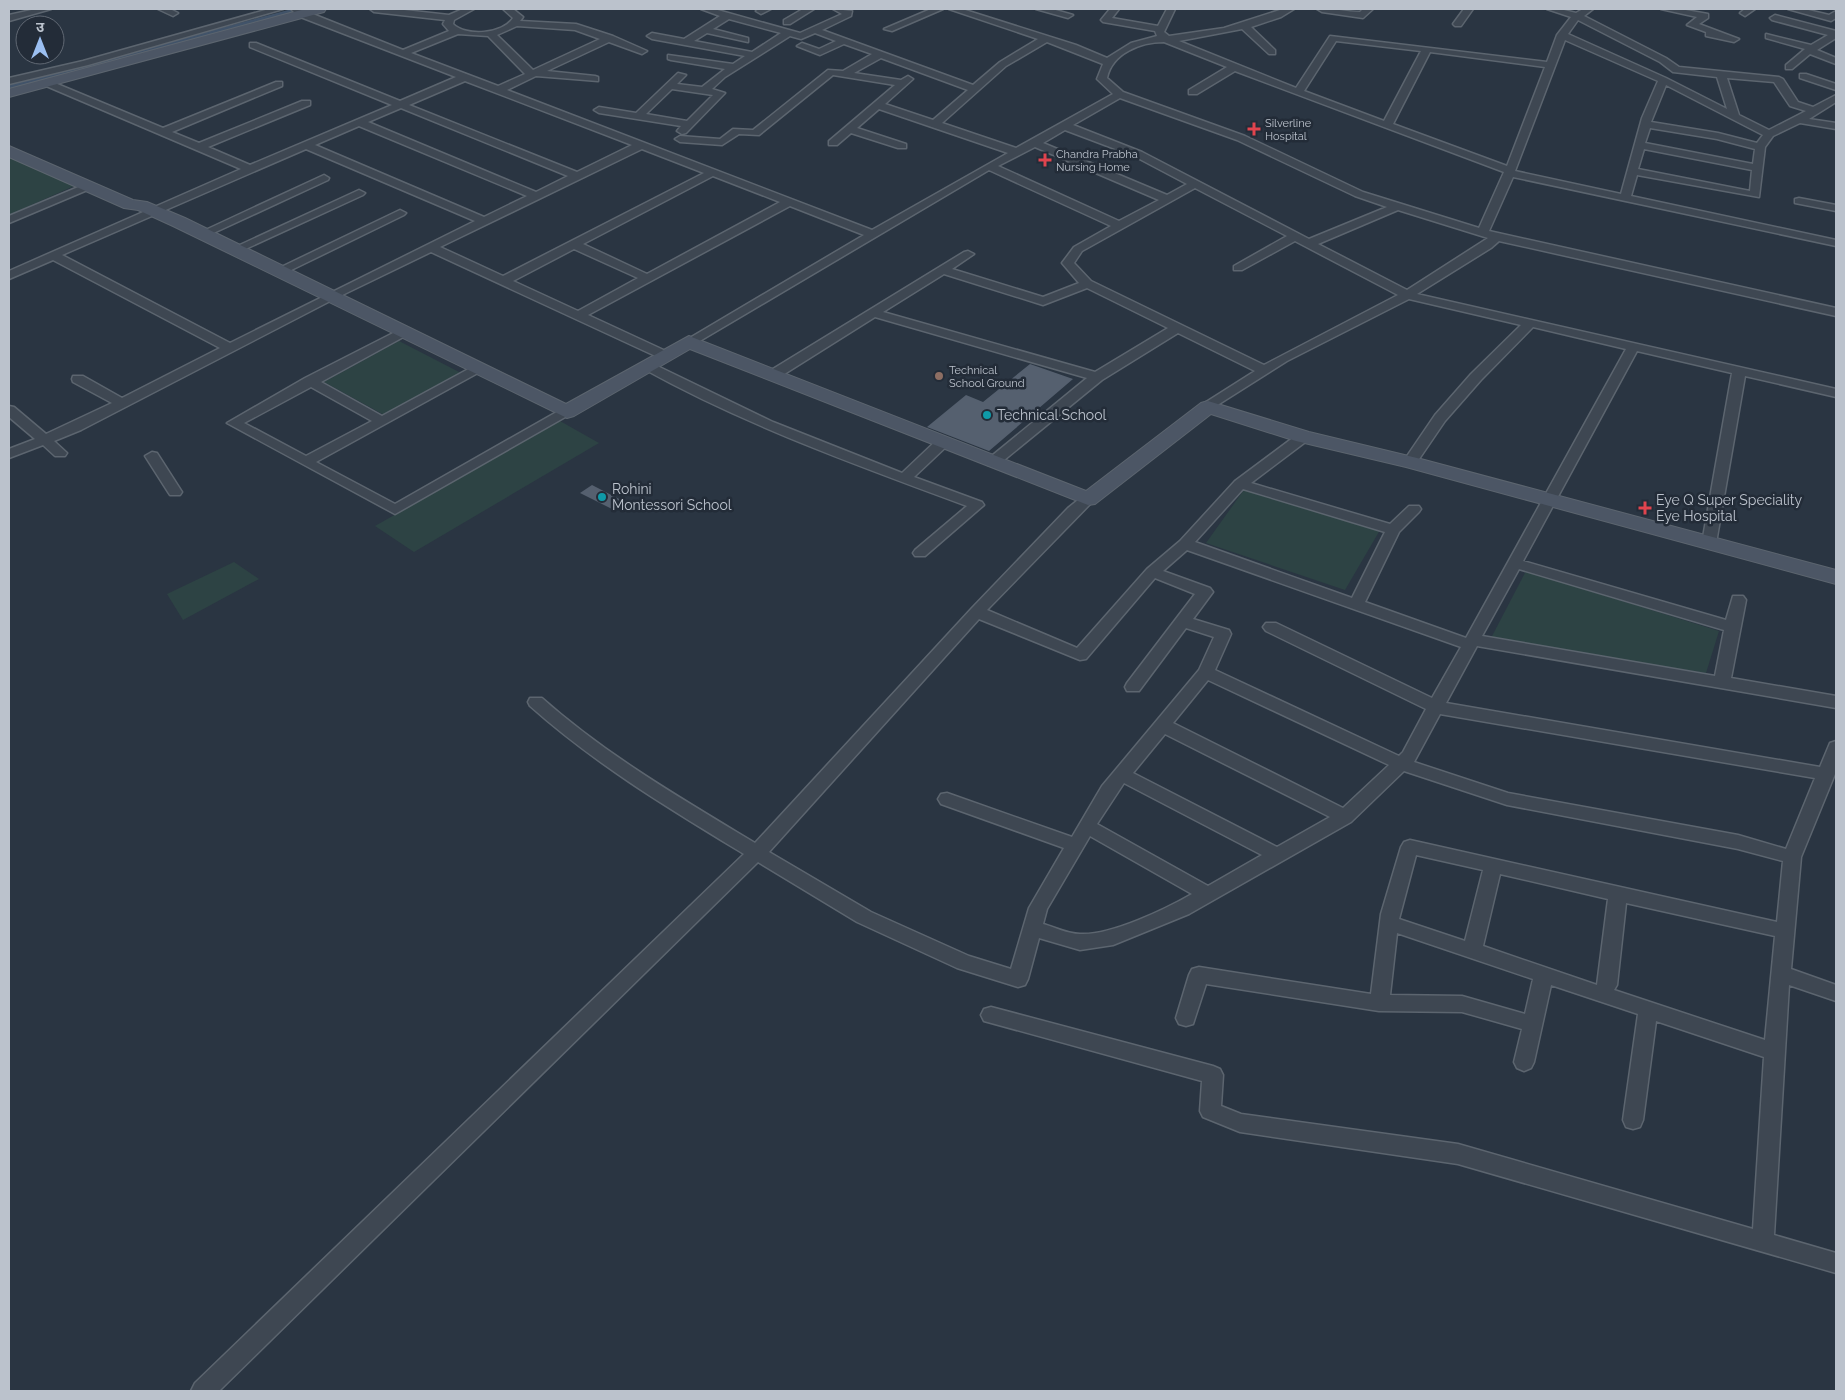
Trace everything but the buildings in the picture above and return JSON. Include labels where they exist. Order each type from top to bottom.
[{"type":"street","points":[[9,18],[46,9]]},
{"type":"street","points":[[164,9],[174,13]]},
{"type":"street","points":[[9,81],[85,63],[278,9]]},
{"type":"street","points":[[9,93],[298,12],[319,9]]},
{"type":"street","points":[[374,9],[450,18],[470,9]]},
{"type":"street","points":[[508,9],[518,17],[516,22]]},
{"type":"street","points":[[705,9],[786,34],[801,36],[849,13],[836,9]]},
{"type":"street","points":[[787,22],[809,9]]},
{"type":"street","points":[[889,29],[938,9]]},
{"type":"street","points":[[953,9],[1046,38],[1108,62]]},
{"type":"street","points":[[1041,9],[1068,15]]},
{"type":"street","points":[[1114,9],[1106,20],[1161,29]]},
{"type":"street","points":[[1184,9],[1170,12],[1159,35],[1298,92],[1510,172],[1836,243]]},
{"type":"street","points":[[1290,9],[1272,18],[1244,26],[1168,40],[1143,41],[1123,51],[1108,62],[1102,80],[1119,94],[1241,138],[1359,194],[1482,233],[1836,312]]},
{"type":"street","points":[[1322,9],[1356,16],[1363,15],[1368,9]]},
{"type":"street","points":[[1458,24],[1468,9]]},
{"type":"street","points":[[1551,9],[1576,16],[1663,60],[1676,70],[1776,79],[1780,81],[1794,104],[1815,110]]},
{"type":"street","points":[[1482,233],[1510,172],[1562,35],[1576,16],[1589,9]]},
{"type":"street","points":[[1666,9],[1705,16],[1692,25],[1715,32],[1710,34],[1734,39]]},
{"type":"street","points":[[1793,9],[1834,18]]},
{"type":"street","points":[[298,12],[873,234]]},
{"type":"street","points":[[688,41],[728,16]]},
{"type":"street","points":[[450,18],[448,24],[456,30],[470,34],[490,33],[507,28],[516,22],[576,27],[642,51]]},
{"type":"street","points":[[1775,18],[1836,34]]},
{"type":"street","points":[[1244,26],[1272,52]]},
{"type":"street","points":[[403,53],[456,30]]},
{"type":"street","points":[[706,30],[745,40]]},
{"type":"street","points":[[815,30],[974,89]]},
{"type":"street","points":[[490,33],[532,74],[596,79]]},
{"type":"street","points":[[704,90],[733,67],[786,34]]},
{"type":"street","points":[[1789,67],[1811,49],[1836,34]]},
{"type":"street","points":[[1562,35],[1666,82],[1769,134]]},
{"type":"street","points":[[652,36],[688,41],[753,55]]},
{"type":"street","points":[[1769,36],[1811,49],[1836,61]]},
{"type":"street","points":[[498,90],[610,38]]},
{"type":"street","points":[[935,124],[1003,64],[1046,38]]},
{"type":"street","points":[[1298,92],[1333,38],[1551,65]]},
{"type":"street","points":[[802,46],[820,52],[845,40]]},
{"type":"street","points":[[254,45],[577,176]]},
{"type":"street","points":[[1387,125],[1427,50]]},
{"type":"street","points":[[845,74],[880,54]]},
{"type":"street","points":[[671,57],[733,67]]},
{"type":"street","points":[[1193,92],[1234,67]]},
{"type":"street","points":[[834,143],[920,68]]},
{"type":"street","points":[[1625,198],[1647,124],[1647,118],[1666,82],[1676,70]]},
{"type":"street","points":[[670,86],[720,93],[676,137],[680,139],[722,142],[737,131],[755,133],[829,74],[845,74],[903,83]]},
{"type":"street","points":[[1721,74],[1735,117]]},
{"type":"street","points":[[638,116],[681,75]]},
{"type":"street","points":[[1803,76],[1836,87]]},
{"type":"street","points":[[9,275],[53,256],[147,208],[251,169],[465,77]]},
{"type":"street","points":[[47,82],[251,169]]},
{"type":"street","points":[[163,132],[279,84]]},
{"type":"street","points":[[403,332],[234,423],[395,510],[649,366],[989,166],[1035,143],[1119,94]]},
{"type":"street","points":[[1633,171],[1755,195],[1760,147],[1769,134],[1799,120],[1836,98]]},
{"type":"street","points":[[200,147],[306,103]]},
{"type":"street","points":[[878,105],[1016,152]]},
{"type":"street","points":[[599,110],[689,124]]},
{"type":"street","points":[[1799,120],[1836,126]]},
{"type":"street","points":[[359,122],[536,196]]},
{"type":"street","points":[[1647,124],[1718,136],[1760,147]]},
{"type":"street","points":[[1065,126],[1138,154],[1407,295],[1836,393]]},
{"type":"street","points":[[850,129],[902,146]]},
{"type":"street","points":[[664,154],[680,139]]},
{"type":"street","points":[[9,141],[140,200],[147,208]]},
{"type":"street","points":[[1035,143],[1169,200]]},
{"type":"street","points":[[9,454],[76,427],[330,296],[641,144]]},
{"type":"street","points":[[307,145],[483,221]]},
{"type":"street","points":[[1640,145],[1758,168]]},
{"type":"street","points":[[9,151],[130,205],[147,208],[567,412]]},
{"type":"street","points":[[989,166],[1118,225]]},
{"type":"street","points":[[503,281],[713,172]]},
{"type":"street","points":[[202,234],[324,178]]},
{"type":"street","points":[[1197,184],[1118,225],[1078,249],[1068,263],[1082,281],[1087,284],[1264,370]]},
{"type":"street","points":[[9,220],[88,186]]},
{"type":"street","points":[[236,250],[359,193]]},
{"type":"street","points":[[1799,200],[1836,208]]},
{"type":"street","points":[[577,316],[789,202]]},
{"type":"street","points":[[1310,244],[1398,206]]},
{"type":"street","points":[[280,271],[400,213]]},
{"type":"street","points":[[1238,268],[1296,236]]},
{"type":"street","points":[[203,1391],[758,853],[977,612],[1073,511],[1208,408],[1264,370],[1283,358],[1407,295],[1487,246],[1496,237]]},
{"type":"street","points":[[574,244],[647,278]]},
{"type":"street","points":[[430,247],[666,356]]},
{"type":"street","points":[[772,375],[968,254]]},
{"type":"street","points":[[53,256],[230,348]]},
{"type":"street","points":[[943,270],[1044,301],[1087,284]]},
{"type":"street","points":[[872,313],[1097,377]]},
{"type":"street","points":[[1410,462],[1446,411],[1476,377],[1530,323]]},
{"type":"street","points":[[993,462],[1097,377],[1177,328]]},
{"type":"street","points":[[689,342],[1088,500]]},
{"type":"street","points":[[1032,929],[1080,942],[1113,937],[1182,909],[1345,817],[1401,764],[1409,756],[1633,347]]},
{"type":"street","points":[[649,366],[686,388],[800,439],[976,504],[920,553]]},
{"type":"street","points":[[306,462],[479,369]]},
{"type":"street","points":[[1709,543],[1739,371]]},
{"type":"street","points":[[78,379],[122,403]]},
{"type":"street","points":[[310,382],[382,421]]},
{"type":"street","points":[[1208,408],[1303,437],[1410,462],[1836,577]]},
{"type":"street","points":[[9,410],[60,453]]},
{"type":"street","points":[[977,612],[1080,655],[1152,572],[1185,544],[1240,484],[1303,437]]},
{"type":"street","points":[[905,478],[943,442]]},
{"type":"street","points":[[152,456],[175,492]]},
{"type":"street","points":[[1240,484],[1393,530]]},
{"type":"street","points":[[1355,606],[1393,530],[1414,510]]},
{"type":"street","points":[[1185,544],[1355,606],[1471,642],[1836,702]]},
{"type":"street","points":[[1515,563],[1733,628]]},
{"type":"street","points":[[1133,688],[1205,592],[1152,572]]},
{"type":"street","points":[[1722,682],[1738,600]]},
{"type":"street","points":[[536,702],[565,728],[669,800],[864,918],[964,962],[1018,979],[1038,908],[1108,790],[1206,672],[1222,634],[1183,621]]},
{"type":"street","points":[[1271,627],[1436,707],[1826,774]]},
{"type":"street","points":[[1206,672],[1401,764],[1507,799],[1738,842],[1792,857]]},
{"type":"street","points":[[1162,726],[1345,817]]},
{"type":"street","points":[[1763,1241],[1775,1052],[1792,857],[1836,748]]},
{"type":"street","points":[[1121,774],[1277,855]]},
{"type":"street","points":[[947,799],[1076,845]]},
{"type":"street","points":[[1087,826],[1207,894]]},
{"type":"street","points":[[1379,1003],[1389,923],[1410,847],[1785,931]]},
{"type":"street","points":[[1472,951],[1493,866]]},
{"type":"street","points":[[1607,985],[1618,895]]},
{"type":"street","points":[[1389,923],[1775,1052]]},
{"type":"street","points":[[1524,1062],[1544,974]]},
{"type":"street","points":[[1781,974],[1836,993]]},
{"type":"street","points":[[1186,1018],[1199,975],[1379,1003],[1462,1004],[1532,1024]]},
{"type":"street","points":[[1633,1120],[1648,1009]]},
{"type":"street","points":[[991,1015],[1212,1075],[1210,1111],[1240,1123],[1458,1154],[1836,1263]]},
{"type":"green space","points":[[9,156],[74,186],[9,215]]},
{"type":"green space","points":[[399,341],[461,373],[386,416],[324,382]]},
{"type":"green space","points":[[560,421],[599,443],[414,552],[375,526]]},
{"type":"green space","points":[[1246,487],[1380,530],[1345,590],[1206,543]]},
{"type":"green space","points":[[234,562],[259,579],[183,620],[167,594]]},
{"type":"green space","points":[[1526,571],[1719,631],[1706,673],[1490,640]]},
{"type":"waterway","points":[[9,87],[300,9]]},
{"type":"place","name":"Silverline Hospital","points":[[1254,129]]},
{"type":"place","name":"Chandra Prabha Nursing Home","points":[[1045,160]]},
{"type":"place","name":"Technical School Ground","points":[[939,376]]},
{"type":"place","name":"Technical School","points":[[987,415]]},
{"type":"place","name":"Rohini Montessori School","points":[[602,497]]},
{"type":"place","name":"Eye Q Super Speciality Eye Hospital","points":[[1645,508]]}]
